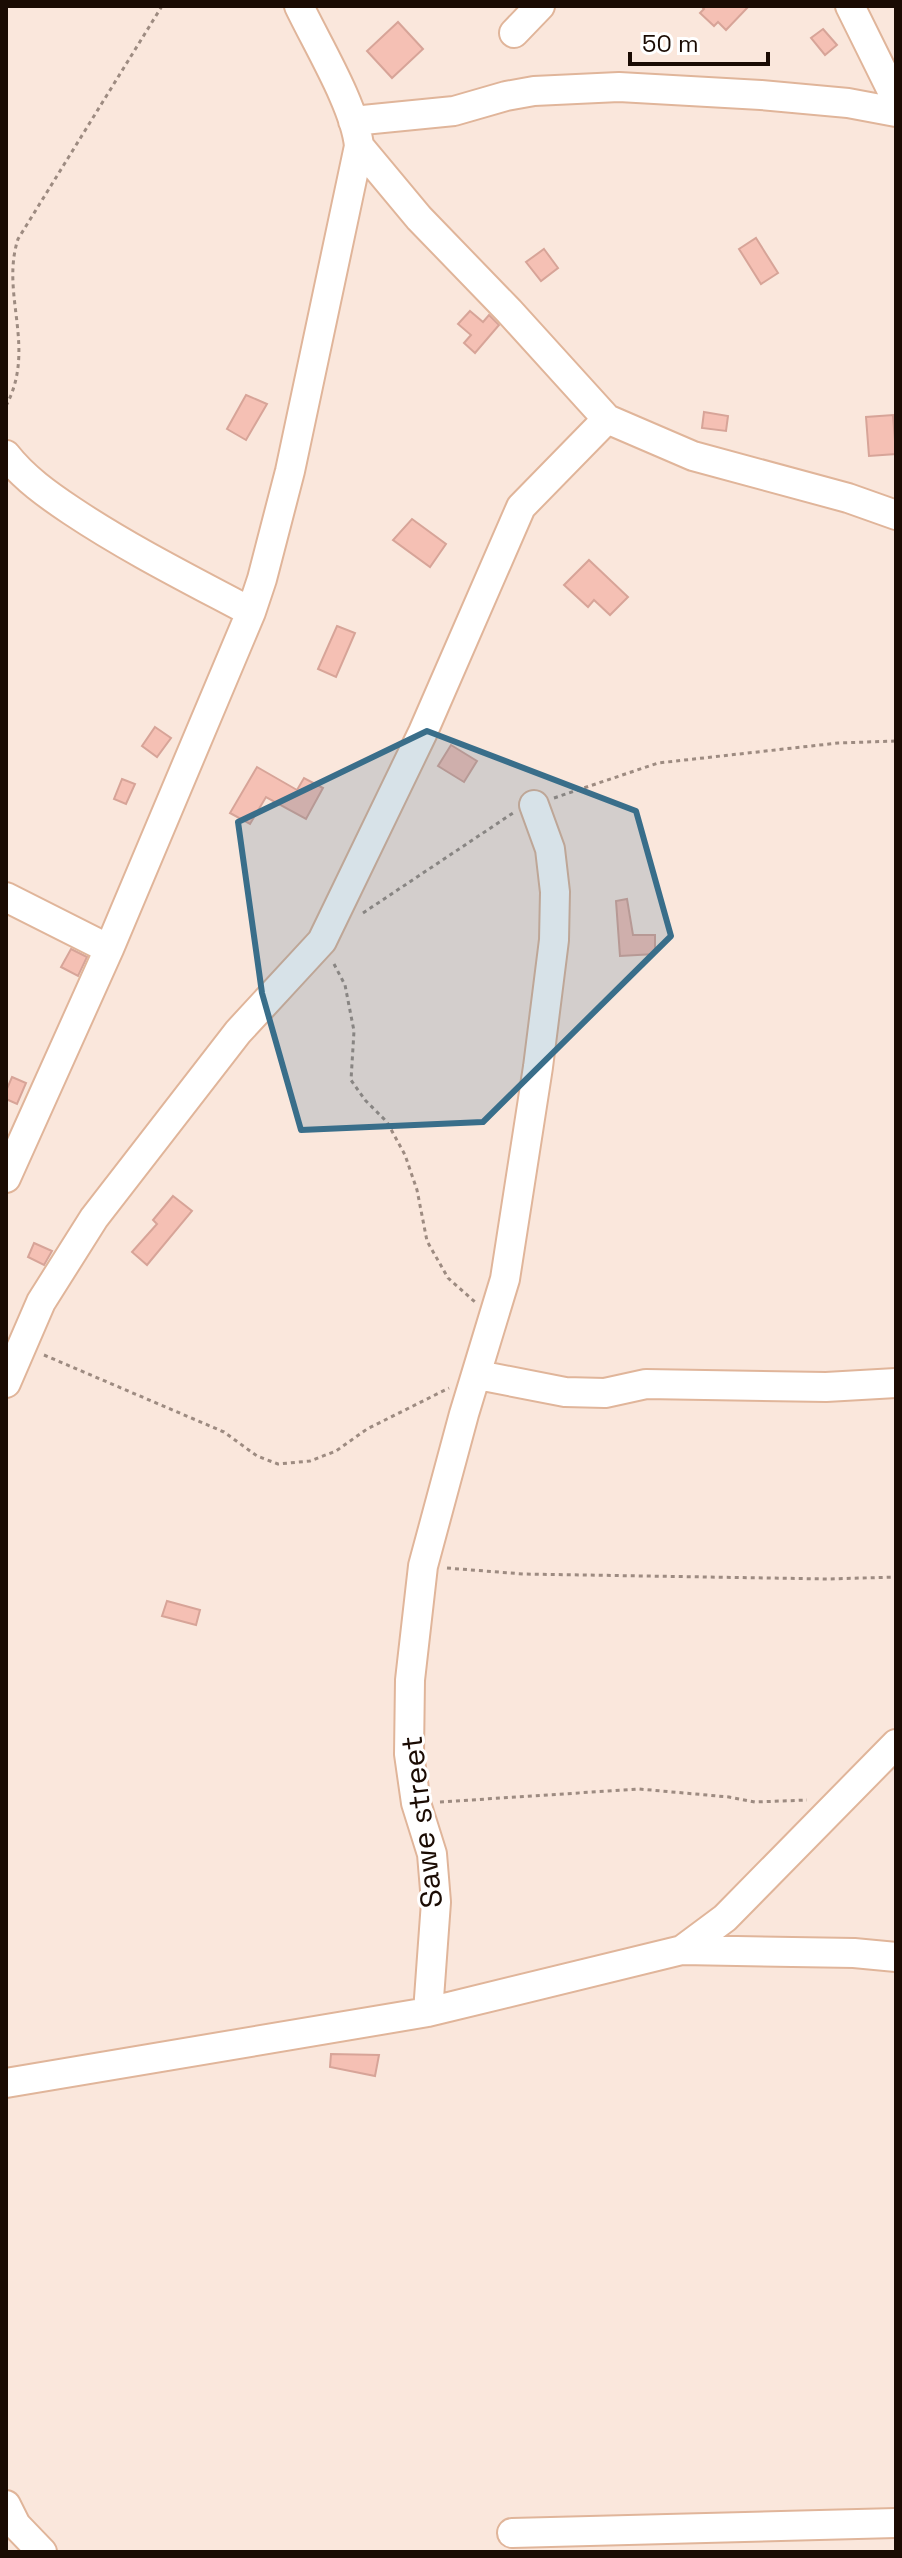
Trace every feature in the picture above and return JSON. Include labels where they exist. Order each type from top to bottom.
[{"type":"street","points":[[299,6],[356,134],[419,218],[607,419],[693,456],[848,498],[896,515]]},
{"type":"street","points":[[514,33],[540,6]]},
{"type":"street","points":[[850,6],[896,99]]},
{"type":"street","points":[[356,134],[506,96],[534,91],[619,87],[761,95],[848,103],[896,112]]},
{"type":"street","points":[[6,1178],[109,949],[251,612],[290,471],[356,134]]},
{"type":"street","points":[[6,1383],[41,1302],[94,1218],[238,1032],[322,941],[423,732],[521,507],[607,419]]},
{"type":"street","points":[[6,455],[16,468],[47,494],[105,533],[251,612]]},
{"type":"street","name":"Sawe street","points":[[428,2012],[436,1902],[432,1854],[416,1803],[409,1754],[410,1680],[423,1566],[459,1430],[494,1322],[515,1224],[554,940],[555,892],[550,849],[534,805]]},
{"type":"street","points":[[6,897],[109,949]]},
{"type":"street","points":[[478,1375],[565,1392],[605,1393],[646,1384],[826,1387],[896,1383]]},
{"type":"street","points":[[682,1950],[725,1918],[896,1744]]},
{"type":"street","points":[[6,2083],[428,2012],[682,1950],[854,1953],[896,1957]]},
{"type":"street","points":[[9,2516],[42,2552]]},
{"type":"street","points":[[512,2533],[896,2523]]},
{"type":"path","points":[[6,406],[17,382],[19,366],[12,304],[11,256],[18,239],[162,6]]},
{"type":"path","points":[[356,918],[506,815],[658,763],[838,743],[896,741]]},
{"type":"path","points":[[322,941],[345,985],[354,1031],[351,1080],[387,1122],[405,1155],[417,1190],[427,1241],[448,1278],[494,1322]]},
{"type":"path","points":[[22,1346],[224,1432],[257,1456],[278,1464],[310,1461],[336,1451],[367,1429],[478,1375]]},
{"type":"path","points":[[423,1566],[538,1575],[896,1577]]},
{"type":"path","points":[[416,1803],[639,1789],[755,1802],[844,1798]]},
{"type":"highlighted area","points":[[427,731],[636,811],[671,936],[483,1122],[301,1130],[262,993],[238,822]]},
{"type":"building","points":[[701,6],[749,6],[726,30],[718,22],[714,26],[700,13],[704,9]]},
{"type":"building","points":[[398,22],[423,49],[392,78],[367,51]]},
{"type":"building","points":[[823,29],[837,45],[825,55],[811,38]]},
{"type":"building","points":[[756,238],[778,273],[761,284],[739,249]]},
{"type":"building","points":[[544,249],[558,268],[541,281],[526,262]]},
{"type":"building","points":[[470,311],[483,322],[489,315],[499,325],[475,353],[464,343],[471,335],[458,324]]},
{"type":"building","points":[[246,395],[267,404],[246,440],[227,429]]},
{"type":"building","points":[[704,412],[728,416],[726,431],[702,428]]},
{"type":"building","points":[[893,415],[896,454],[869,456],[866,417]]},
{"type":"building","points":[[412,519],[446,544],[430,567],[393,540]]},
{"type":"building","points":[[589,560],[628,597],[610,615],[594,600],[588,607],[564,585]]},
{"type":"building","points":[[337,626],[355,633],[336,677],[318,669]]},
{"type":"building","points":[[155,727],[171,738],[157,757],[142,746]]},
{"type":"building","points":[[451,745],[477,761],[464,782],[438,766]]},
{"type":"building","points":[[257,767],[297,790],[304,778],[323,788],[306,819],[266,797],[250,824],[230,813]]},
{"type":"building","points":[[122,779],[135,784],[126,804],[114,799]]},
{"type":"building","points":[[627,899],[633,935],[655,935],[655,954],[620,956],[616,901]]},
{"type":"building","points":[[71,949],[87,957],[78,976],[61,967]]},
{"type":"building","points":[[12,1077],[26,1083],[17,1104],[6,1099]]},
{"type":"building","points":[[173,1196],[192,1211],[147,1265],[132,1252],[157,1224],[153,1220]]},
{"type":"building","points":[[34,1243],[52,1251],[44,1265],[28,1257]]},
{"type":"building","points":[[167,1601],[200,1610],[196,1625],[162,1616]]},
{"type":"building","points":[[331,2054],[379,2055],[375,2076],[330,2067]]}]
